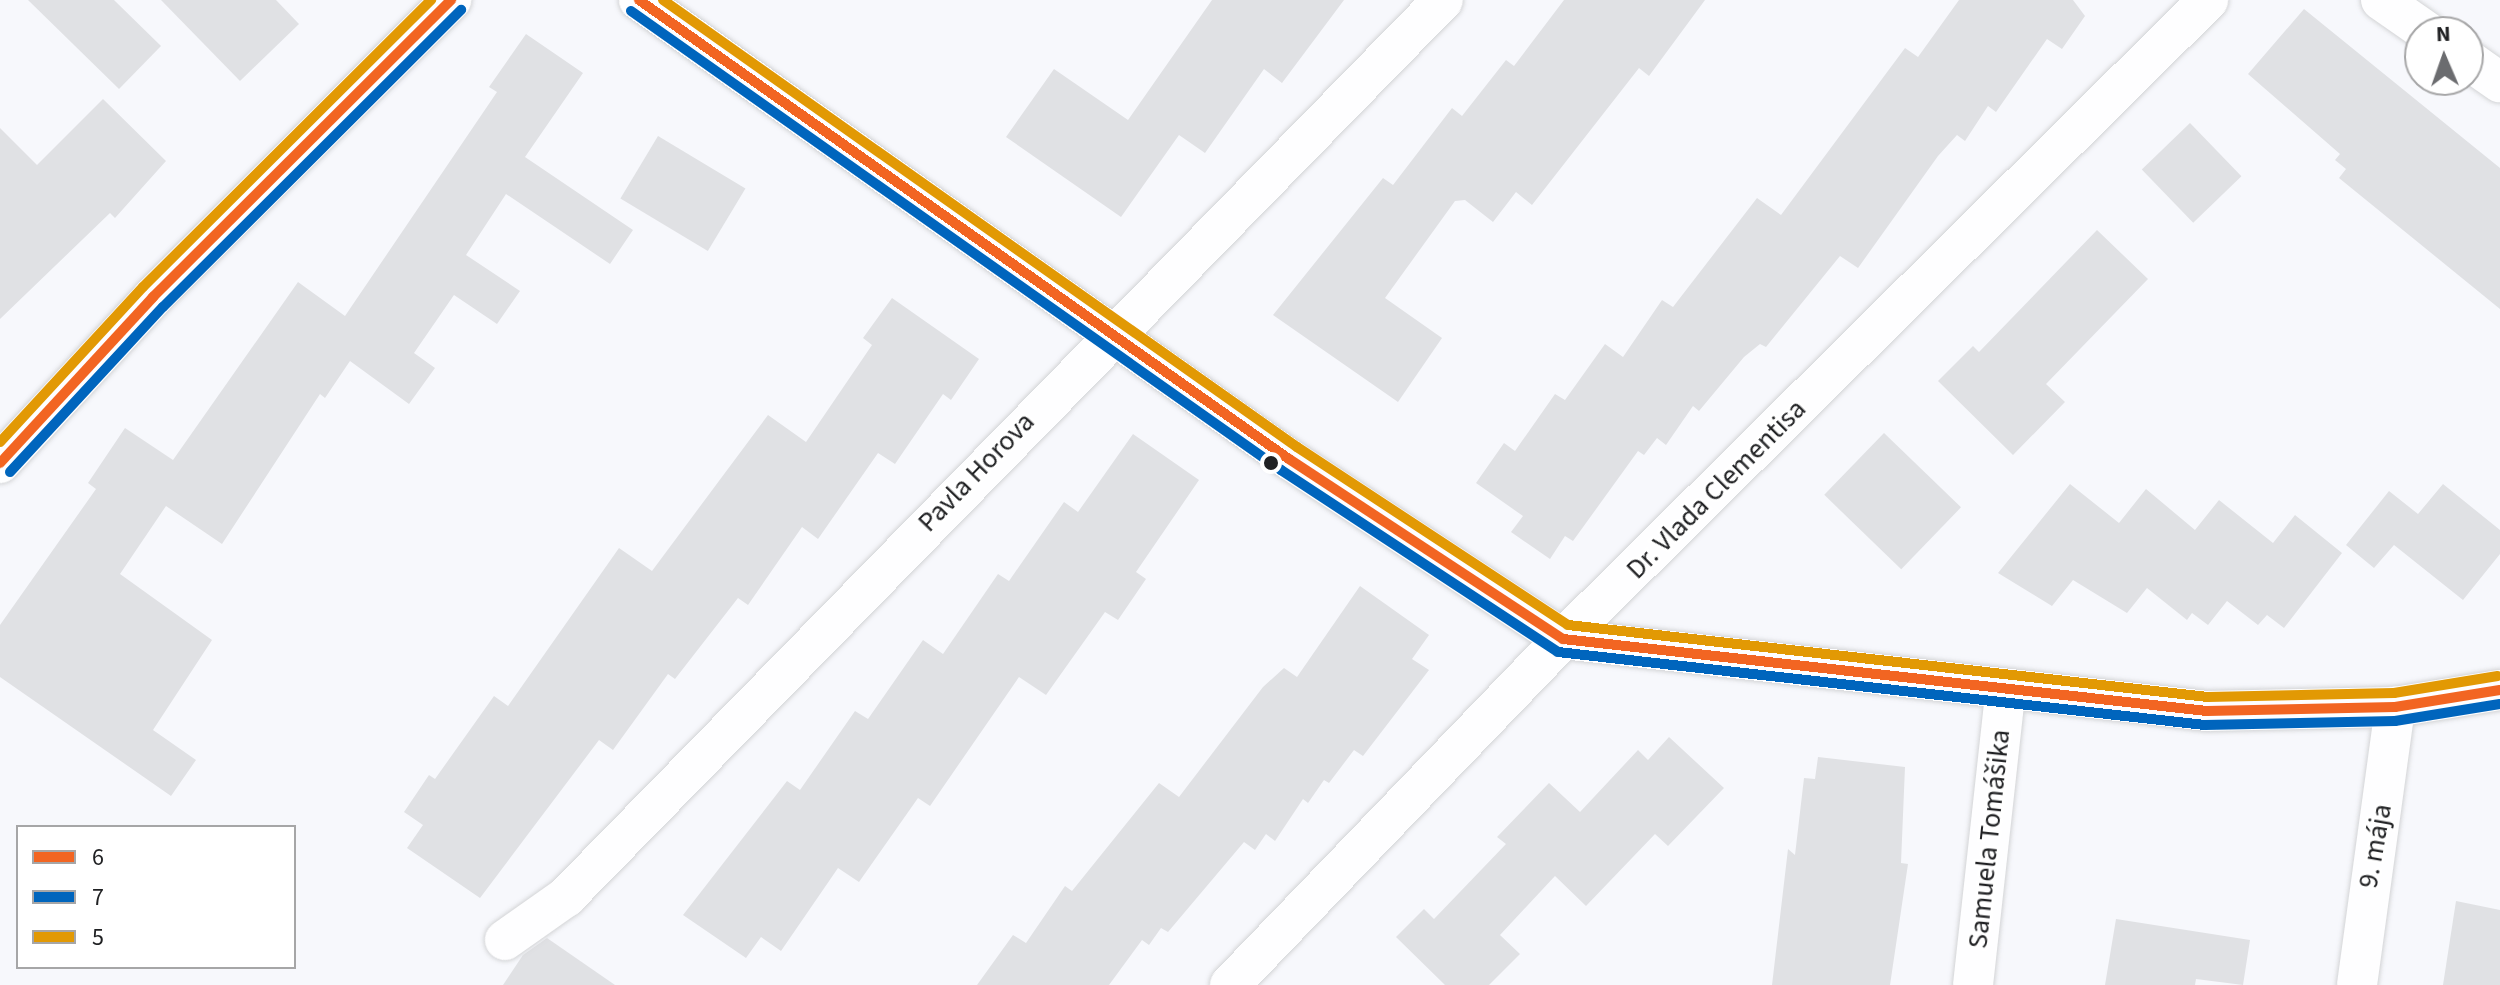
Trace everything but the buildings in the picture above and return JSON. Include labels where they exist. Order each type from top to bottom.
[{"type":"street","points":[[0,463],[153,297],[451,0]]},
{"type":"street","points":[[639,0],[1111,334],[1563,639],[2005,693],[2207,711],[2395,707],[2500,690]]},
{"type":"street","name":"Pavla Horova","points":[[505,940],[566,897],[1111,334],[1443,0]]},
{"type":"street","name":"Dr. Vlada Clementisa","points":[[1230,985],[1563,639],[2208,0]]},
{"type":"street","points":[[2381,0],[2404,16]]},
{"type":"street","name":"Samuela Tomášika","points":[[1973,985],[2005,693]]},
{"type":"street","name":"9. mája","points":[[2357,985],[2395,707]]},
{"type":"transit line","name":"5","points":[[0,442],[143,287],[431,0]]},
{"type":"transit line","name":"6","points":[[0,463],[153,297],[451,0]]},
{"type":"transit line","name":"6","points":[[639,0],[1289,459],[1563,639],[2207,711],[2395,707],[2500,690]]},
{"type":"transit line","name":"5","points":[[663,0],[1297,447],[1568,625],[2208,697],[2394,693],[2498,676]]},
{"type":"transit line","name":"7","points":[[10,472],[163,307],[461,10]]},
{"type":"transit line","name":"7","points":[[631,11],[1281,470],[1558,652],[2205,725],[2395,721],[2500,704]]}]
